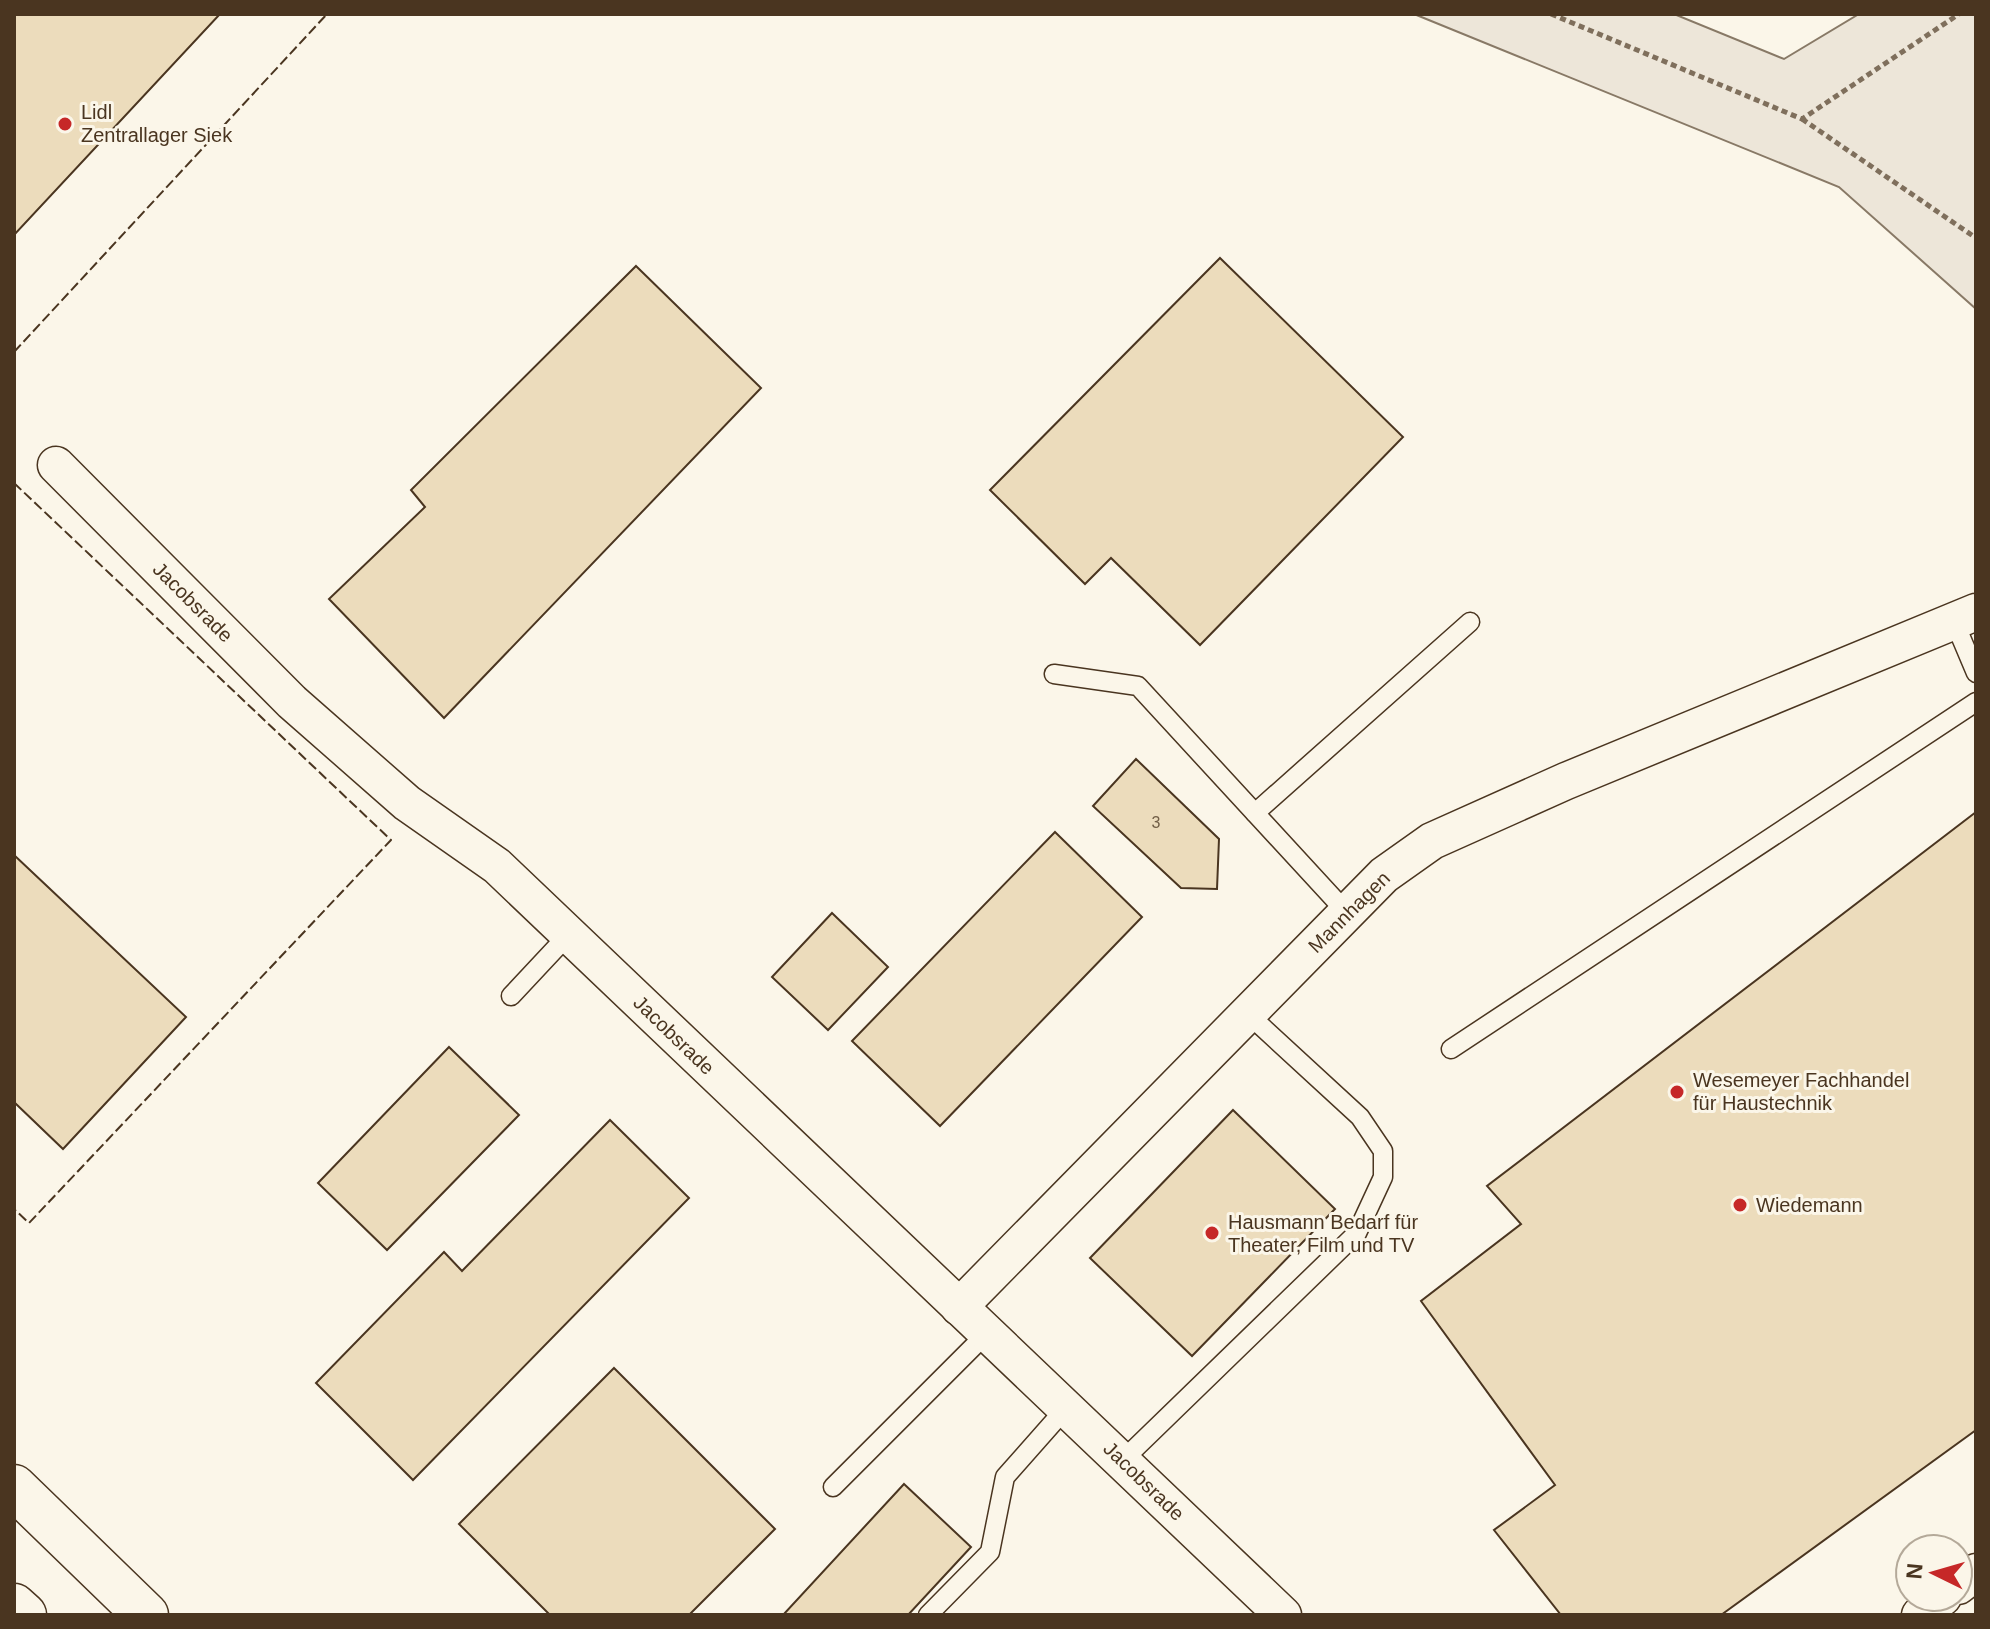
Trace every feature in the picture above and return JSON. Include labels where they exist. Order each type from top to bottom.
[{"type":"highway","points":[[14,1487],[146,1615]]},
{"type":"highway","points":[[14,1606],[24,1615]]},
{"type":"street","name":"Jacobsrade","points":[[56,465],[292,702],[407,803],[480,851],[1283,1615]]},
{"type":"street","name":"Mannhagen","points":[[959,1307],[1384,875],[1432,841],[1566,781],[1965,616]]},
{"type":"lane","points":[[1965,616],[1976,673]]},
{"type":"lane","points":[[1255,813],[1470,622]]},
{"type":"lane","points":[[1054,674],[1138,686],[1348,914]]},
{"type":"lane","points":[[1451,1049],[1976,702]]},
{"type":"lane","points":[[511,996],[569,934]]},
{"type":"lane","points":[[1123,1460],[1357,1233],[1383,1177],[1383,1151],[1360,1117],[1247,1013]]},
{"type":"lane","points":[[833,1487],[987,1333]]},
{"type":"lane","points":[[928,1615],[990,1552],[998,1499],[1005,1477],[1066,1408]]},
{"type":"path","points":[[1551,14],[1802,119],[1976,238]]},
{"type":"path","points":[[1802,119],[1959,14]]},
{"type":"shaded area","points":[[1414,14],[1674,14],[1784,59],[1859,14],[1976,14],[1976,309],[1839,187]]},
{"type":"building","name":"Lidl Zentrallager Siek","points":[[14,14],[220,14],[14,235]]},
{"type":"building","points":[[1220,258],[1403,437],[1200,645],[1111,558],[1085,584],[990,490]]},
{"type":"building","points":[[636,266],[761,388],[444,718],[329,599],[425,507],[411,490]]},
{"type":"building","points":[[1136,759],[1219,839],[1217,889],[1181,888],[1093,806]]},
{"type":"building","name":"Wiedemann","points":[[1976,812],[1976,1430],[1721,1615],[1561,1615],[1494,1530],[1555,1485],[1421,1301],[1521,1224],[1487,1186]]},
{"type":"building","points":[[1055,832],[1142,917],[940,1126],[852,1041]]},
{"type":"building","points":[[14,855],[186,1017],[63,1149],[14,1102]]},
{"type":"building","points":[[832,913],[888,967],[828,1030],[772,977]]},
{"type":"building","points":[[449,1047],[519,1115],[387,1250],[318,1183]]},
{"type":"building","name":"Hausmann Bedarf für Theater, Film und TV","points":[[1233,1110],[1335,1209],[1192,1356],[1090,1258]]},
{"type":"building","points":[[610,1120],[689,1198],[413,1480],[316,1383],[444,1252],[462,1271]]},
{"type":"building","points":[[614,1368],[775,1529],[689,1615],[550,1615],[459,1524]]},
{"type":"building","points":[[904,1484],[971,1547],[908,1615],[783,1615]]},
{"type":"fence","points":[[14,352],[327,14]]},
{"type":"fence","points":[[14,483],[391,840],[29,1223],[14,1209]]},
{"type":"place","name":"Lidl Zentrallager Siek","points":[[65,124]]},
{"type":"place","name":"Wesemeyer Fachhandel für Haustechnik","points":[[1677,1092]]},
{"type":"place","name":"Wiedemann","points":[[1740,1205]]},
{"type":"place","name":"Hausmann Bedarf für Theater, Film und TV","points":[[1212,1233]]}]
